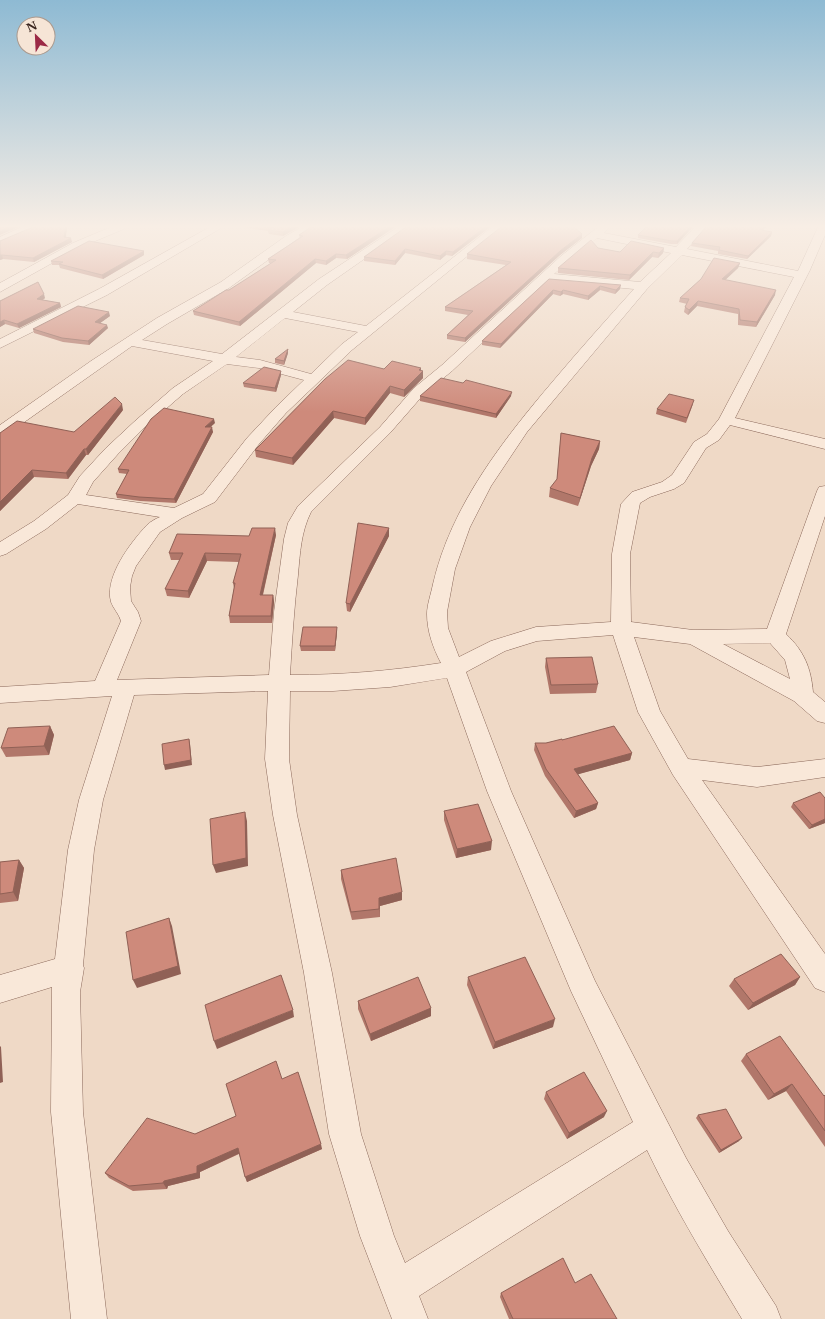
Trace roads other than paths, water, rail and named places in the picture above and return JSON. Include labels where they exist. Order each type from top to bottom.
[{"type":"street","points":[[0,344],[108,289]]},
{"type":"street","points":[[0,432],[96,364],[162,321],[219,289]]},
{"type":"street","points":[[0,550],[40,525],[75,498],[86,480],[112,451],[140,424],[191,381],[224,359],[315,289]]},
{"type":"street","points":[[89,1319],[67,1112],[66,992],[70,968],[81,850],[114,688],[131,621],[128,612],[121,602],[120,587],[127,565],[154,528],[176,514],[208,498],[253,441],[276,415],[347,347],[420,289]]},
{"type":"street","points":[[410,1319],[377,1236],[345,1134],[318,973],[304,911],[284,807],[278,759],[279,683],[284,612],[293,539],[299,518],[309,505],[385,430],[419,391],[533,289]]},
{"type":"street","points":[[642,289],[521,429],[483,486],[461,527],[446,569],[437,612],[440,634],[446,653],[454,669],[498,791],[539,881],[585,991],[674,1170],[712,1236],[763,1319]]},
{"type":"street","points":[[793,289],[726,420],[712,437],[698,447],[683,475],[673,483],[660,489],[638,495],[632,499],[621,554],[621,628],[649,712],[681,768],[825,978]]},
{"type":"street","points":[[283,314],[368,330]]},
{"type":"street","points":[[131,342],[260,364],[315,379]]},
{"type":"street","points":[[0,416],[17,419]]},
{"type":"street","points":[[726,420],[825,444]]},
{"type":"street","points":[[775,636],[825,491]]},
{"type":"street","points":[[75,498],[176,514]]},
{"type":"street","points":[[0,695],[114,688],[279,683],[333,683],[390,679],[454,669],[498,646],[536,634],[621,628],[693,637],[775,636],[796,658],[801,672],[802,695]]},
{"type":"street","points":[[693,637],[802,695],[825,715]]},
{"type":"street","points":[[681,768],[757,778],[825,768]]},
{"type":"street","points":[[0,989],[70,968]]},
{"type":"street","points":[[397,1289],[653,1128]]}]
